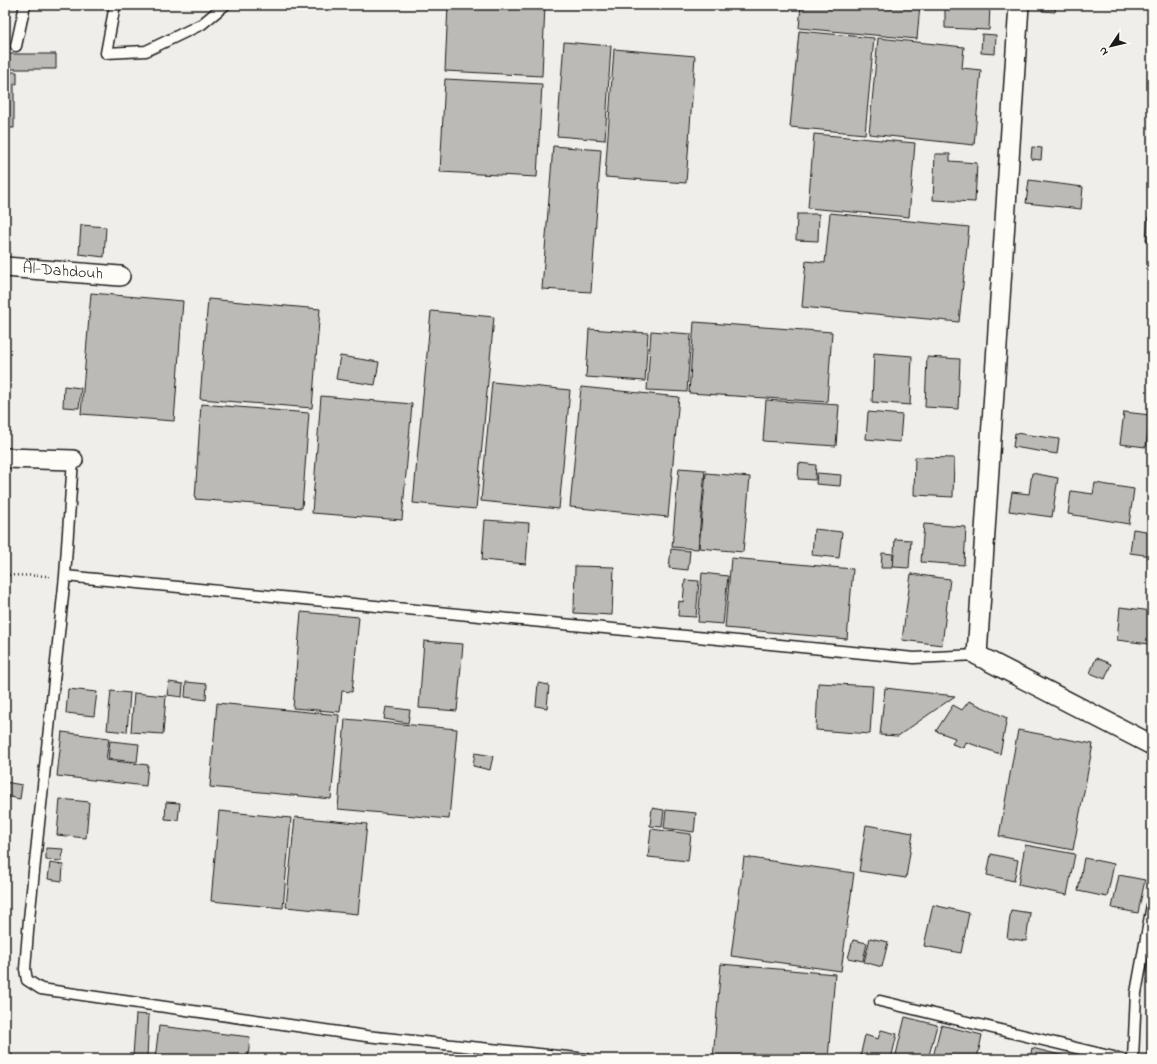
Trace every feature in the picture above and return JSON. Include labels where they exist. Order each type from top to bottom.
[{"type":"street","points":[[1019,5],[978,655],[1152,745]]},
{"type":"street","name":"Al-Dahdouh","points":[[5,267],[120,276]]},
{"type":"street","points":[[5,458],[73,460]]},
{"type":"lane","points":[[16,46],[25,5]]},
{"type":"lane","points":[[115,5],[106,53],[146,51],[202,24],[225,5]]},
{"type":"lane","points":[[73,460],[65,576],[29,919],[25,970],[27,980],[41,989],[358,1035],[588,1059]]},
{"type":"lane","points":[[65,576],[914,658],[978,655]]},
{"type":"lane","points":[[1133,1059],[1136,993],[1152,905]]},
{"type":"lane","points":[[880,1001],[1122,1059]]},
{"type":"path","points":[[5,574],[65,576]]},
{"type":"building","points":[[448,5],[545,5],[542,76],[445,71]]},
{"type":"building","points":[[801,5],[920,5],[917,39],[799,28]]},
{"type":"building","points":[[945,5],[990,5],[989,30],[945,28]]},
{"type":"building","points":[[1043,5],[1056,5],[1055,12],[1042,11]]},
{"type":"building","points":[[799,31],[874,38],[865,134],[790,127]]},
{"type":"building","points":[[982,34],[996,35],[995,54],[981,53]]},
{"type":"building","points":[[878,38],[964,47],[962,68],[981,70],[974,145],[869,134]]},
{"type":"building","points":[[564,42],[611,46],[605,140],[557,136]]},
{"type":"building","points":[[614,49],[695,56],[686,183],[605,177]]},
{"type":"building","points":[[8,54],[56,54],[56,69],[8,69]]},
{"type":"building","points":[[5,72],[17,72],[17,84],[14,84],[14,128],[5,128]]},
{"type":"building","points":[[445,79],[542,84],[537,177],[440,172]]},
{"type":"building","points":[[814,134],[915,143],[909,217],[808,208]]},
{"type":"building","points":[[553,146],[601,150],[591,292],[542,289]]},
{"type":"building","points":[[1032,147],[1042,148],[1041,160],[1031,159]]},
{"type":"building","points":[[935,154],[950,154],[950,161],[977,163],[975,202],[933,200]]},
{"type":"building","points":[[1029,180],[1083,187],[1081,209],[1026,203]]},
{"type":"building","points":[[830,213],[969,227],[959,322],[802,307],[806,261],[825,263]]},
{"type":"building","points":[[797,214],[819,214],[818,241],[796,240]]},
{"type":"building","points":[[1148,217],[1152,217],[1152,241],[1146,240]]},
{"type":"building","points":[[81,225],[106,227],[104,257],[79,254]]},
{"type":"building","points":[[91,293],[183,301],[174,421],[81,414]]},
{"type":"building","points":[[208,299],[320,309],[312,408],[200,399]]},
{"type":"building","points":[[431,311],[494,317],[476,509],[413,503]]},
{"type":"building","points":[[694,322],[832,332],[827,402],[689,393]]},
{"type":"building","points":[[589,329],[648,333],[645,381],[586,377]]},
{"type":"building","points":[[651,331],[691,334],[687,392],[647,390]]},
{"type":"building","points":[[874,353],[912,356],[910,405],[872,402]]},
{"type":"building","points":[[340,356],[379,362],[375,385],[336,379]]},
{"type":"building","points":[[927,357],[960,359],[958,409],[925,407]]},
{"type":"building","points":[[492,382],[570,390],[559,509],[481,501]]},
{"type":"building","points":[[64,386],[81,388],[79,408],[63,407]]},
{"type":"building","points":[[581,387],[679,397],[668,517],[570,507]]},
{"type":"building","points":[[321,396],[412,404],[402,520],[312,513]]},
{"type":"building","points":[[766,400],[839,405],[836,446],[763,441]]},
{"type":"building","points":[[201,404],[309,413],[302,508],[195,499]]},
{"type":"building","points":[[868,412],[902,415],[900,442],[866,439]]},
{"type":"building","points":[[1124,412],[1150,415],[1146,447],[1120,444]]},
{"type":"building","points":[[1015,433],[1059,439],[1057,454],[1013,447]]},
{"type":"building","points":[[915,457],[954,458],[953,497],[914,495]]},
{"type":"building","points":[[799,463],[816,465],[815,480],[798,479]]},
{"type":"building","points":[[679,468],[705,470],[698,549],[672,547]]},
{"type":"building","points":[[706,473],[750,477],[743,552],[699,548]]},
{"type":"building","points":[[817,473],[841,475],[840,486],[816,484]]},
{"type":"building","points":[[1032,473],[1058,478],[1052,517],[1009,511],[1012,492],[1029,494]]},
{"type":"building","points":[[1095,483],[1134,489],[1129,524],[1068,514],[1071,491],[1093,494]]},
{"type":"building","points":[[485,520],[529,523],[526,564],[482,560]]},
{"type":"building","points":[[924,524],[966,527],[964,565],[921,562]]},
{"type":"building","points":[[814,529],[842,532],[839,558],[812,555]]},
{"type":"building","points":[[1133,529],[1152,532],[1152,556],[1130,553]]},
{"type":"building","points":[[895,539],[911,540],[909,568],[893,567]]},
{"type":"building","points":[[671,549],[690,551],[688,570],[669,568]]},
{"type":"building","points":[[882,553],[893,554],[892,568],[881,568]]},
{"type":"building","points":[[731,558],[853,569],[847,639],[725,628]]},
{"type":"building","points":[[575,566],[614,567],[612,615],[574,613]]},
{"type":"building","points":[[702,573],[728,576],[723,624],[698,622]]},
{"type":"building","points":[[911,574],[950,579],[942,645],[902,640]]},
{"type":"building","points":[[685,580],[699,581],[696,617],[678,616],[679,601],[683,602]]},
{"type":"building","points":[[1120,607],[1152,611],[1149,644],[1117,640]]},
{"type":"building","points":[[301,612],[359,617],[352,692],[342,691],[340,712],[293,708]]},
{"type":"building","points":[[424,641],[463,644],[457,711],[419,708]]},
{"type":"building","points":[[1096,658],[1111,664],[1105,679],[1090,673]]},
{"type":"building","points":[[169,682],[183,684],[182,697],[167,695]]},
{"type":"building","points":[[186,682],[207,684],[206,700],[185,697]]},
{"type":"building","points":[[538,683],[549,685],[547,708],[536,706]]},
{"type":"building","points":[[818,683],[873,686],[870,734],[816,730]]},
{"type":"building","points":[[885,688],[955,696],[898,736],[880,735]]},
{"type":"building","points":[[68,689],[97,692],[94,716],[66,713]]},
{"type":"building","points":[[111,691],[130,693],[127,732],[107,730]]},
{"type":"building","points":[[134,693],[166,696],[163,734],[131,732]]},
{"type":"building","points":[[969,701],[1007,718],[1000,754],[966,742],[964,748],[952,744],[955,738],[936,731],[953,705],[962,710]]},
{"type":"building","points":[[217,703],[339,715],[331,799],[210,787]]},
{"type":"building","points":[[386,707],[410,710],[408,723],[384,719]]},
{"type":"building","points":[[345,719],[457,729],[449,819],[338,809]]},
{"type":"building","points":[[1018,730],[1093,744],[1073,850],[999,836]]},
{"type":"building","points":[[62,732],[109,738],[106,760],[148,765],[146,786],[57,776]]},
{"type":"building","points":[[110,741],[139,744],[137,762],[108,759]]},
{"type":"building","points":[[475,753],[493,756],[490,770],[473,766]]},
{"type":"building","points":[[5,782],[22,785],[20,799],[5,796]]},
{"type":"building","points":[[60,799],[89,802],[86,838],[57,835]]},
{"type":"building","points":[[166,802],[180,803],[178,820],[165,819]]},
{"type":"building","points":[[652,808],[664,810],[662,827],[650,826]]},
{"type":"building","points":[[666,810],[696,813],[694,832],[664,828]]},
{"type":"building","points":[[219,811],[291,818],[283,908],[211,901]]},
{"type":"building","points":[[295,817],[367,824],[358,914],[286,907]]},
{"type":"building","points":[[866,825],[913,833],[906,878],[859,871]]},
{"type":"building","points":[[651,829],[691,834],[688,861],[648,857]]},
{"type":"building","points":[[1025,845],[1075,854],[1067,895],[1018,885]]},
{"type":"building","points":[[46,848],[63,849],[62,861],[46,860]]},
{"type":"building","points":[[991,854],[1018,860],[1014,881],[987,875]]},
{"type":"building","points":[[744,857],[854,873],[841,971],[731,956]]},
{"type":"building","points":[[1084,858],[1114,864],[1107,897],[1078,891]]},
{"type":"building","points":[[50,863],[63,865],[62,881],[48,879]]},
{"type":"building","points":[[1119,875],[1145,880],[1138,913],[1112,908]]},
{"type":"building","points":[[933,905],[969,913],[961,953],[924,946]]},
{"type":"building","points":[[1011,910],[1030,913],[1026,941],[1007,938]]},
{"type":"building","points":[[870,938],[888,942],[882,967],[864,962]]},
{"type":"building","points":[[853,940],[867,943],[863,961],[848,958]]},
{"type":"building","points":[[721,964],[835,974],[828,1059],[713,1059]]},
{"type":"building","points":[[1149,1013],[1152,1013],[1152,1059],[1147,1059]]},
{"type":"building","points":[[136,1014],[149,1015],[147,1057],[133,1056]]},
{"type":"building","points":[[905,1017],[937,1025],[928,1059],[895,1059]]},
{"type":"building","points":[[941,1025],[982,1035],[977,1059],[940,1059],[933,1057]]},
{"type":"building","points":[[159,1026],[250,1037],[248,1059],[155,1059]]},
{"type":"building","points":[[881,1030],[897,1034],[891,1059],[869,1059],[860,1057],[865,1035],[878,1039]]},
{"type":"building","points":[[1032,1048],[1064,1056],[1063,1059],[1030,1059]]},
{"type":"building","points":[[5,1053],[13,1055],[12,1059],[5,1059]]},
{"type":"building","points":[[511,1055],[519,1059],[500,1059],[504,1056]]}]
